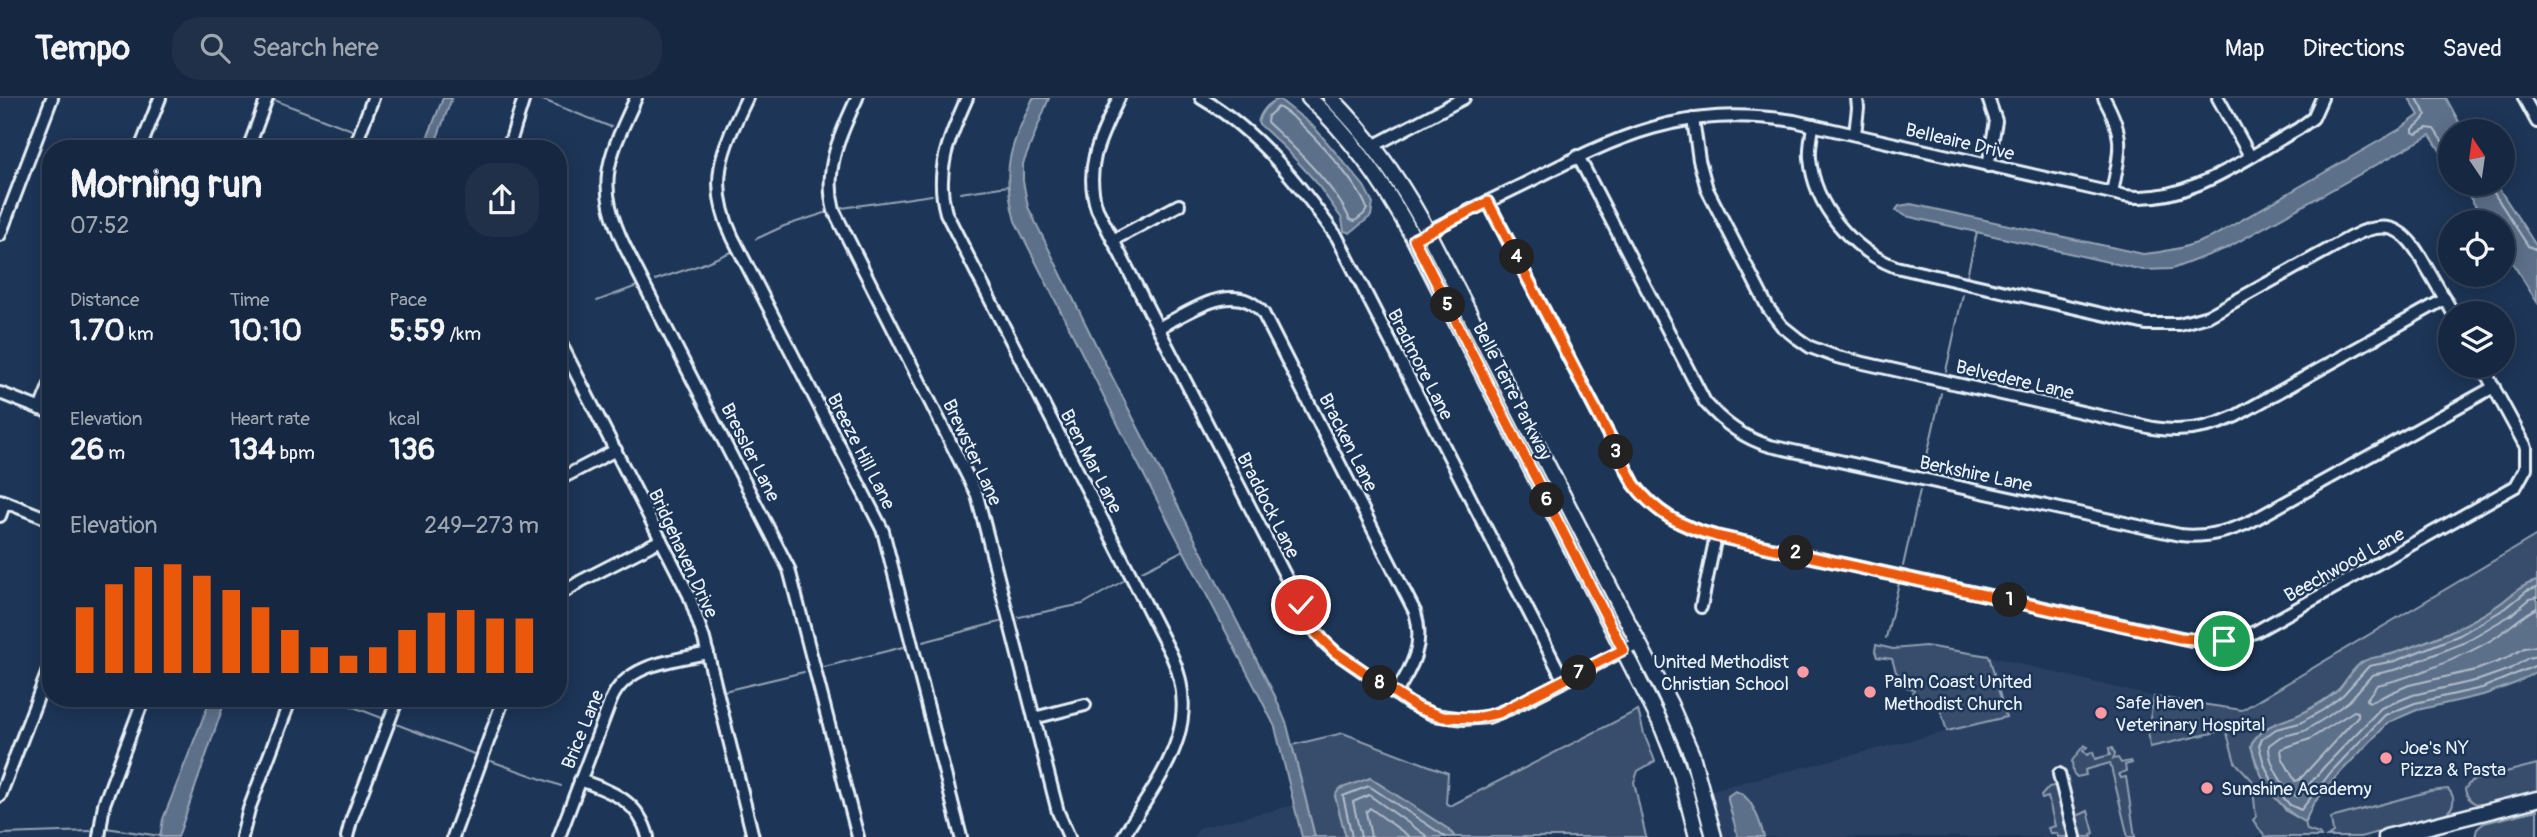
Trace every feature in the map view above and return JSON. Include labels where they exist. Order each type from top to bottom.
[{"type":"main road","name":"Belle Terre Parkway","points":[[1309,98],[1362,157],[1421,236],[1638,643],[1692,755],[1714,837]]},
{"type":"main road","name":"Belle Terre Parkway","points":[[1331,98],[1373,146],[1401,186],[1421,236],[1666,737],[1685,791],[1697,837]]},
{"type":"main road","points":[[2386,837],[2537,799]]},
{"type":"street","points":[[0,234],[52,98]]},
{"type":"street","points":[[144,140],[160,98]]},
{"type":"street","points":[[251,140],[267,98]]},
{"type":"street","points":[[357,140],[373,98]]},
{"type":"street","points":[[511,140],[524,98]]},
{"type":"street","name":"Bressler Lane","points":[[636,98],[610,158],[607,184],[611,213],[625,247],[789,569],[858,837]]},
{"type":"street","name":"Breeze Hill Lane","points":[[747,98],[722,156],[718,184],[721,207],[733,238],[883,531],[961,837]]},
{"type":"street","name":"Brewster Lane","points":[[857,98],[840,134],[833,158],[830,186],[834,211],[978,495],[1060,820],[1069,837]]},
{"type":"street","name":"Bren Mar Lane","points":[[967,98],[943,160],[941,183],[946,213],[1171,654],[1181,679],[1184,715],[1177,744],[1123,837]]},
{"type":"street","name":"Braddock Lane","points":[[1119,98],[1098,141],[1091,172],[1095,201],[1112,240],[1317,634],[1335,652],[1417,708],[1434,715],[1475,718],[1511,708],[1638,643]]},
{"type":"street","name":"Bradmore Lane","points":[[1201,98],[1247,132],[1271,155],[1295,181],[1336,237],[1564,681]]},
{"type":"street","points":[[1435,98],[1441,110]]},
{"type":"street","points":[[1373,146],[1464,98]]},
{"type":"street","points":[[1855,134],[1857,98]]},
{"type":"street","points":[[1987,98],[1996,121],[1988,166]]},
{"type":"street","points":[[2104,98],[2116,122],[2120,139],[2112,193]]},
{"type":"street","points":[[2218,98],[2250,156]]},
{"type":"street","name":"Belleaire Drive","points":[[1421,236],[1578,156],[1638,131],[1693,119],[1748,116],[1813,125],[1988,166],[2142,198],[2175,194],[2250,156],[2309,122],[2316,114],[2322,98]]},
{"type":"street","points":[[2524,98],[2537,122]]},
{"type":"street","name":"Belvedere Lane","points":[[1693,119],[1699,160],[1707,189],[1768,308],[1797,338],[1818,351],[1837,357],[2153,428],[2187,430],[2214,425],[2236,416],[2445,299]]},
{"type":"street","points":[[1813,125],[1811,165],[1818,187],[1834,219],[1849,239],[1875,258],[1907,271],[2146,324],[2171,325],[2208,316],[2351,237],[2381,226],[2397,230],[2412,243],[2445,299]]},
{"type":"street","name":"Berkshire Lane","points":[[1578,156],[1705,402],[1731,428],[1770,446],[2180,535],[2208,535],[2252,521],[2494,387]]},
{"type":"street","name":"Beechwood Lane","points":[[1488,202],[1634,484],[1650,503],[1673,521],[1716,536],[2180,638],[2224,641],[2243,637],[2270,625],[2505,494],[2519,482],[2532,458],[2489,378]]},
{"type":"street","points":[[1112,240],[1179,205]]},
{"type":"street","name":"Bracken Lane","points":[[1158,328],[1208,303],[1228,297],[1249,301],[1263,313],[1415,612],[1419,627],[1417,653],[1395,694]]},
{"type":"street","name":"Bridgehaven Drive","points":[[567,354],[689,595],[708,653],[753,837]]},
{"type":"street","points":[[567,363],[571,361]]},
{"type":"street","points":[[0,393],[42,409]]},
{"type":"street","points":[[567,475],[616,450]]},
{"type":"street","points":[[0,516],[3,501],[42,516]]},
{"type":"street","points":[[1701,607],[1716,536]]},
{"type":"street","points":[[567,590],[661,540]]},
{"type":"street","name":"Brice Lane","points":[[559,837],[613,695],[624,680],[645,668],[708,653]]},
{"type":"street","points":[[0,796],[42,686]]},
{"type":"street","points":[[1034,718],[1085,705]]},
{"type":"street","points":[[99,837],[107,794],[141,707]]},
{"type":"street","points":[[242,837],[249,809],[288,707]]},
{"type":"street","points":[[347,837],[395,707]]},
{"type":"street","points":[[453,837],[501,707]]},
{"type":"street","points":[[2059,774],[2075,837]]},
{"type":"street","points":[[580,780],[611,791],[628,801],[642,818],[649,837]]},
{"type":"street","points":[[1685,791],[1695,804],[1703,837]]},
{"type":"shaded area","points":[[2537,535],[2537,581],[2522,587],[2489,611],[2450,632],[2395,653],[2364,661],[2328,698],[2300,714],[2268,727],[2256,738],[2251,746],[2257,767],[2286,811],[2305,822],[2307,830],[2321,837],[2265,837],[2253,820],[2256,817],[2252,780],[2235,762],[2226,730],[2150,747],[2148,729],[2154,697],[2242,710]]},
{"type":"shaded area","points":[[1876,645],[1893,649],[1925,646],[1989,656],[2006,717],[1947,731],[1940,709],[1912,697],[1914,689],[1906,687],[1906,680],[1896,672],[1892,659],[1877,657]]},
{"type":"shaded area","points":[[1989,656],[2154,697],[2148,729],[2150,747],[2226,730],[2227,741],[2252,780],[2256,817],[2254,822],[2263,835],[1720,837],[1708,791],[2005,717]]},
{"type":"shaded area","points":[[2537,671],[2537,792],[2360,837],[2309,837],[2305,822],[2313,804],[2389,722],[2417,710],[2483,695],[2516,683]]},
{"type":"shaded area","points":[[1638,710],[1655,761],[1638,771],[1634,782],[1646,837],[1455,837],[1448,829],[1370,778],[1335,796],[1346,837],[1315,837],[1292,745],[1343,733],[1448,773],[1446,803],[1450,806]]},
{"type":"shaded area","points":[[2084,745],[2087,747],[2083,751],[2087,755],[2093,752],[2095,759],[2110,755],[2109,748],[2112,748],[2115,754],[2113,759],[2118,758],[2121,763],[2131,761],[2132,763],[2125,765],[2126,771],[2119,774],[2121,778],[2126,777],[2135,837],[2128,837],[2110,763],[2085,770],[2086,775],[2077,777],[2073,773],[2072,761]]},
{"type":"shaded area","points":[[2537,764],[2537,792],[2482,805],[2467,796],[2465,789],[2471,781]]},
{"type":"shaded area","points":[[2049,787],[2057,788],[2070,837],[2058,837],[2057,833],[2050,833],[2048,828],[2055,826],[2048,797],[2042,799],[2041,796]]},
{"type":"shaded area","points":[[2448,789],[2453,797],[2453,804],[2449,811],[2441,816],[2360,837],[2327,837],[2333,833],[2331,818],[2430,791]]},
{"type":"shaded area","points":[[1295,805],[1302,837],[1194,837],[1199,828]]},
{"type":"shaded area","points":[[2537,810],[2537,837],[2475,837],[2477,829],[2484,823]]},
{"type":"shaded area","points":[[2088,811],[2094,833],[2091,834],[2092,837],[2079,837],[2075,817]]},
{"type":"water","points":[[443,98],[452,98],[436,140],[427,140]]},
{"type":"water","points":[[1033,98],[1049,98],[1023,164],[1028,207],[1275,696],[1287,725],[1315,837],[1302,837],[1275,727],[1015,221],[1008,171],[1014,144]]},
{"type":"water","points":[[2409,98],[2446,98],[2457,119],[2438,119],[2438,147],[2430,135],[2227,248],[2172,269],[2143,270],[1906,216],[1896,210],[1899,206],[1911,204],[2143,254],[2161,252],[2212,237],[2400,129],[2419,115]]},
{"type":"water","points":[[1279,99],[1314,127],[1364,186],[1373,203],[1371,216],[1350,233],[1344,231],[1342,219],[1315,181],[1258,123],[1265,108]]},
{"type":"water","points":[[2469,196],[2504,196],[2513,210],[2478,210]]},
{"type":"water","points":[[2515,213],[2537,247],[2537,302],[2515,267]]},
{"type":"water","points":[[2537,581],[2537,671],[2516,683],[2483,695],[2417,710],[2389,722],[2313,804],[2305,822],[2276,799],[2259,770],[2251,745],[2262,731],[2328,698],[2364,661],[2395,653],[2449,632],[2489,611],[2522,587]]},
{"type":"water","points":[[207,707],[223,707],[178,837],[160,837],[163,819]]},
{"type":"water","points":[[1370,778],[1448,829],[1455,837],[1346,837],[1335,796],[1339,789]]},
{"type":"water","points":[[1735,791],[1751,803],[1764,837],[1738,837],[1728,800],[1728,796]]},
{"type":"waterway","points":[[538,98],[611,127]]},
{"type":"waterway","points":[[274,100],[352,130]]},
{"type":"waterway","points":[[367,136],[377,140]]},
{"type":"waterway","points":[[960,193],[1008,186]]},
{"type":"waterway","points":[[842,208],[932,195]]},
{"type":"waterway","points":[[756,239],[784,226],[828,212]]},
{"type":"waterway","points":[[1967,276],[1977,232]]},
{"type":"waterway","points":[[655,280],[731,252]]},
{"type":"waterway","points":[[597,301],[637,286]]},
{"type":"waterway","points":[[1946,371],[1963,294]]},
{"type":"waterway","points":[[1924,469],[1941,393]]},
{"type":"waterway","points":[[1903,566],[1920,490]]},
{"type":"waterway","points":[[1142,571],[1182,551]]},
{"type":"waterway","points":[[1019,617],[1083,604],[1123,581]]},
{"type":"waterway","points":[[1886,638],[1899,583]]},
{"type":"waterway","points":[[923,642],[1003,621]]},
{"type":"waterway","points":[[824,667],[903,647]]},
{"type":"waterway","points":[[724,691],[804,672]]},
{"type":"waterway","points":[[353,707],[382,718]]},
{"type":"waterway","points":[[396,724],[474,754]]},
{"type":"waterway","points":[[491,761],[561,786]]},
{"type":"waterway","points":[[106,828],[160,836]]},
{"type":"waterway","points":[[3,834],[91,831]]},
{"type":"place","name":"United Methodist Christian School","points":[[1803,672]]},
{"type":"place","name":"Palm Coast United Methodist Church","points":[[1870,692]]},
{"type":"place","name":"Safe Haven Veterinary Hospital","points":[[2101,713]]},
{"type":"place","name":"Joe's NY Pizza & Pasta","points":[[2386,758]]},
{"type":"place","name":"Sunshine Academy","points":[[2207,788]]},
{"type":"route","points":[[1301,605],[1317,634],[1335,652],[1402,699],[1425,712],[1443,717],[1464,719],[1499,713],[1623,650],[1414,239],[1488,202],[1634,484],[1650,503],[1673,521],[1716,536],[2180,638],[2224,641]]}]
